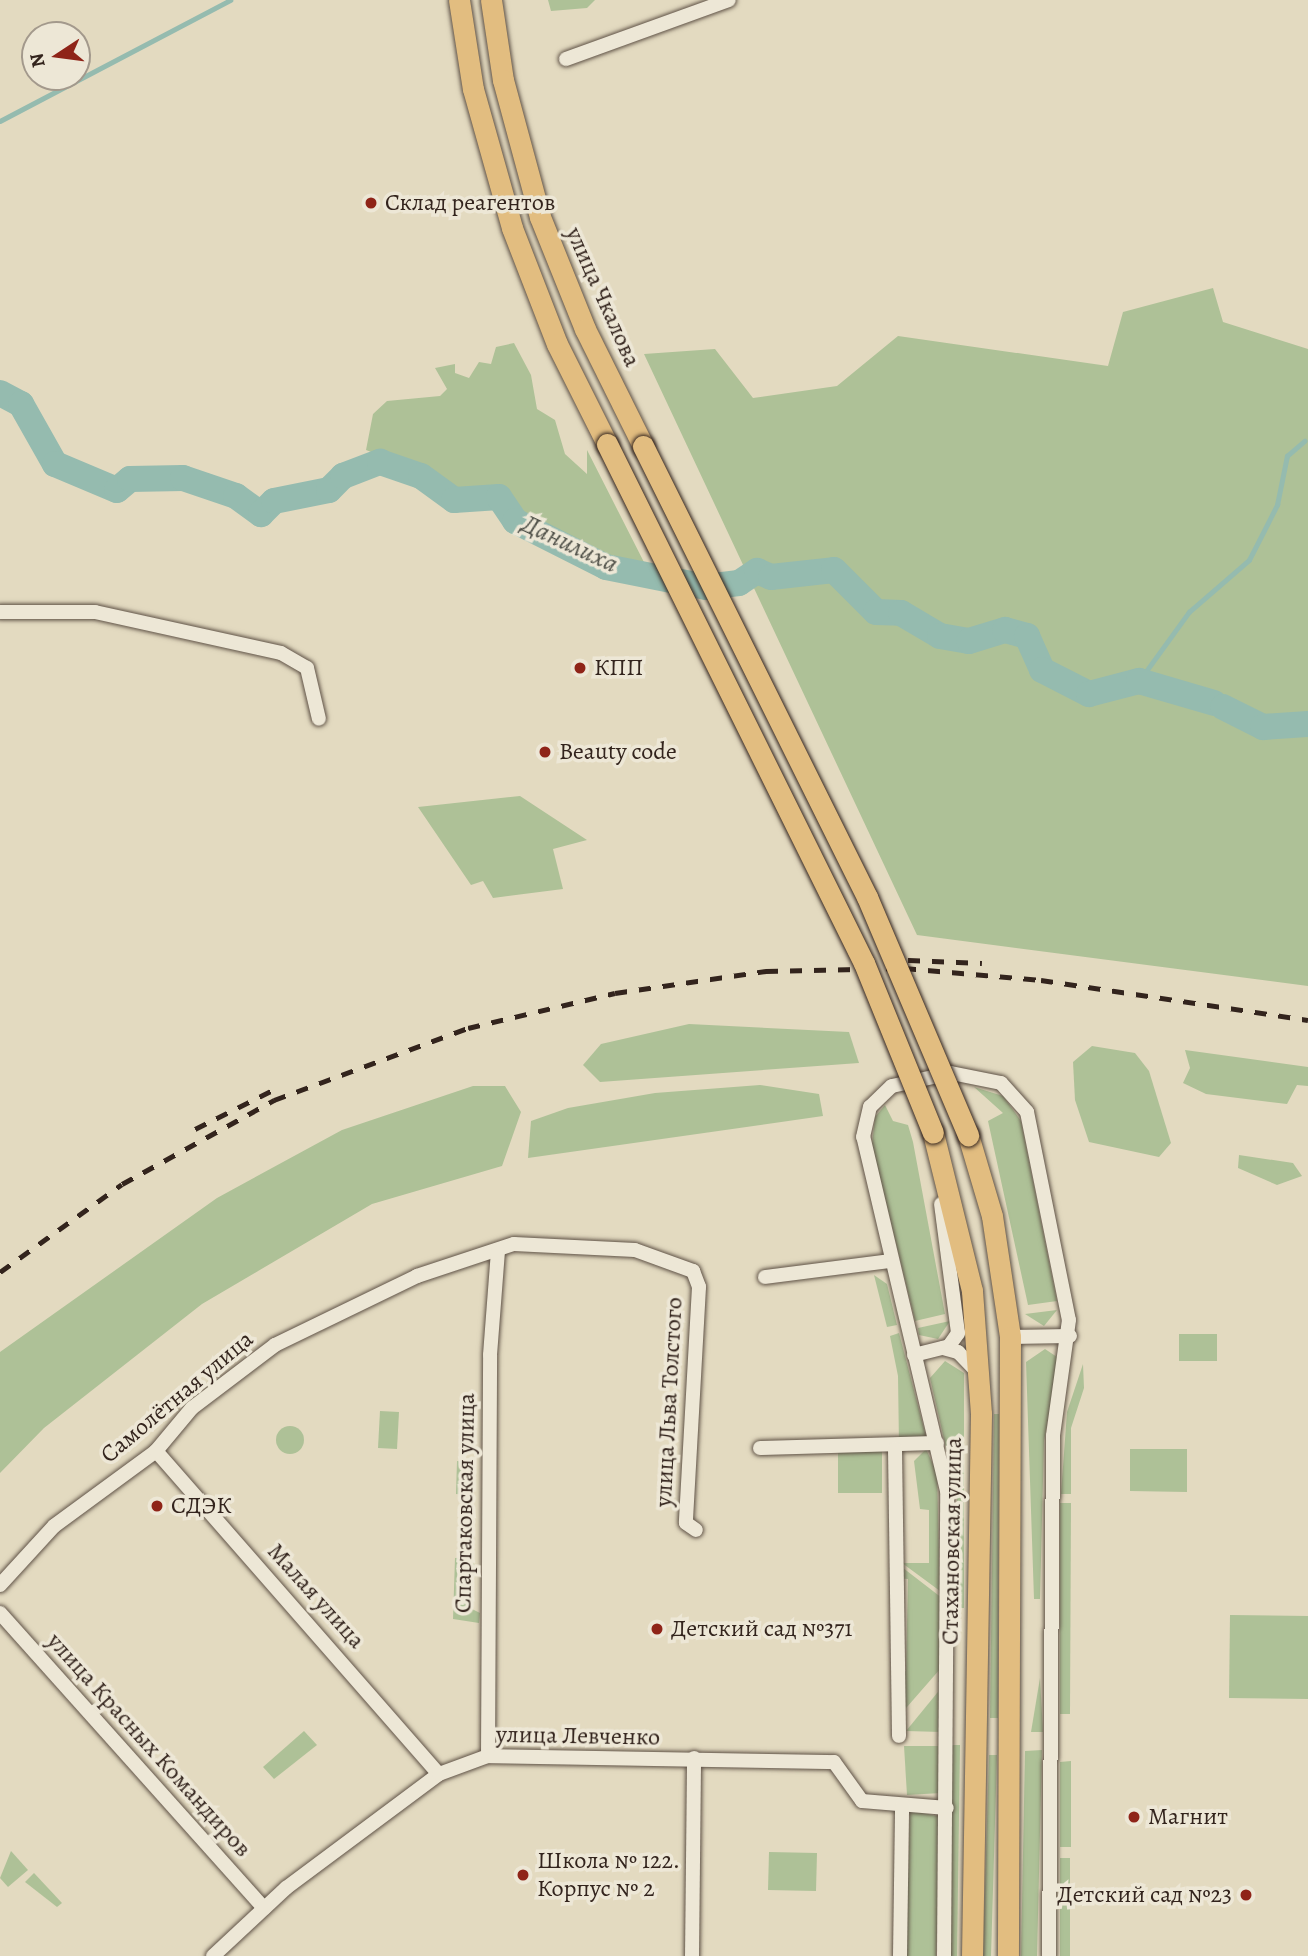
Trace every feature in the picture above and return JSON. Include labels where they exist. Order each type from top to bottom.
[{"type":"main road","name":"Стахановская улица","points":[[459,0],[473,89],[503,203],[557,344],[864,963],[933,1133],[972,1292],[978,1373],[972,1956]]},
{"type":"main road","name":"улица Чкалова","points":[[491,0],[503,80],[540,217],[585,329],[867,897],[968,1135],[992,1216],[1010,1337]]},
{"type":"main road","points":[[1008,1956],[1010,1337]]},
{"type":"street","points":[[566,59],[729,0]]},
{"type":"street","points":[[0,612],[95,612],[281,653],[307,668],[319,719]]},
{"type":"street","points":[[944,1956],[950,1536],[937,1443],[864,1150],[870,1107],[892,1086],[921,1076],[993,1080],[1022,1102],[1036,1136],[1070,1336],[1053,1436],[1049,1956]]},
{"type":"street","points":[[914,1355],[943,1348],[955,1339],[959,1320],[933,1133]]},
{"type":"street","name":"Самолётная улица","points":[[0,1585],[54,1527],[156,1451],[192,1408],[302,1329],[417,1276],[498,1250],[551,1244],[635,1250],[693,1271]]},
{"type":"street","name":"Спартаковская улица","points":[[488,1756],[490,1355],[498,1250]]},
{"type":"street","points":[[765,1276],[890,1261]]},
{"type":"street","name":"улица Льва Толстого","points":[[693,1271],[699,1287],[686,1523],[696,1530]]},
{"type":"street","points":[[1010,1337],[1070,1336]]},
{"type":"street","points":[[943,1348],[963,1355],[978,1373]]},
{"type":"street","points":[[760,1448],[895,1449],[937,1443]]},
{"type":"street","points":[[895,1449],[899,1736]]},
{"type":"street","name":"Малая улица","points":[[156,1451],[439,1774]]},
{"type":"street","name":"улица Красных Командиров","points":[[0,1613],[264,1908]]},
{"type":"street","name":"улица Левченко","points":[[213,1956],[264,1908],[439,1774],[488,1756],[834,1762],[862,1801],[947,1808]]},
{"type":"street","points":[[692,1956],[694,1758]]},
{"type":"street","points":[[900,1956],[902,1805]]},
{"type":"green space","points":[[548,0],[595,0],[587,8],[551,11]]},
{"type":"green space","points":[[1213,288],[1223,322],[1308,349],[1308,986],[917,935],[644,354],[715,349],[753,398],[837,386],[898,336],[1108,366],[1123,312]]},
{"type":"green space","points":[[514,343],[531,375],[537,409],[555,420],[565,454],[587,474],[587,450],[649,572],[606,565],[556,532],[517,518],[505,495],[452,495],[423,472],[366,450],[373,414],[387,401],[440,396],[447,389],[435,368],[455,364],[455,373],[469,378],[479,362],[491,364],[496,347]]},
{"type":"green space","points":[[520,796],[587,840],[553,849],[563,889],[493,898],[483,881],[471,885],[418,807]]},
{"type":"green space","points":[[689,1024],[849,1032],[859,1063],[600,1082],[583,1065],[601,1044]]},
{"type":"green space","points":[[1092,1046],[1135,1053],[1149,1071],[1171,1143],[1159,1157],[1089,1142],[1075,1100],[1073,1062]]},
{"type":"green space","points":[[1185,1050],[1308,1067],[1308,1086],[1297,1085],[1287,1104],[1206,1094],[1183,1083],[1190,1068]]},
{"type":"green space","points":[[760,1085],[819,1094],[823,1116],[528,1158],[531,1121],[568,1108],[655,1093]]},
{"type":"green space","points":[[473,1086],[505,1086],[521,1112],[502,1166],[372,1204],[202,1304],[44,1428],[0,1473],[0,1352],[217,1198],[342,1130]]},
{"type":"green space","points":[[974,1087],[1003,1096],[1021,1121],[1057,1301],[1028,1305],[988,1121],[1003,1113]]},
{"type":"green space","points":[[885,1105],[893,1121],[908,1125],[913,1142],[945,1314],[915,1321],[872,1145],[875,1117]]},
{"type":"green space","points":[[1239,1155],[1293,1163],[1302,1176],[1277,1185],[1238,1168]]},
{"type":"green space","points":[[874,1275],[887,1284],[897,1325],[887,1327]]},
{"type":"green space","points":[[1057,1310],[1044,1326],[1025,1314]]},
{"type":"green space","points":[[950,1321],[938,1339],[919,1335],[918,1328]]},
{"type":"green space","points":[[899,1333],[927,1440],[899,1446],[898,1376],[890,1336]]},
{"type":"green space","points":[[1179,1334],[1217,1334],[1217,1361],[1179,1361]]},
{"type":"green space","points":[[1045,1349],[1057,1357],[1058,1368],[1044,1441],[1040,1599],[1034,1599],[1026,1362]]},
{"type":"green space","points":[[945,1361],[964,1373],[964,1608],[956,1608],[957,1496],[930,1378]]},
{"type":"green space","points":[[1083,1364],[1084,1388],[1071,1428],[1071,1494],[1061,1494],[1067,1412]]},
{"type":"green space","points":[[380,1411],[399,1412],[397,1449],[378,1448]]},
{"type":"green space","points":[[994,1414],[999,1414],[998,1718],[990,1718]]},
{"type":"green space","points":[[290,1426],[300,1430],[304,1440],[300,1450],[290,1454],[280,1450],[276,1440],[280,1430]]},
{"type":"green space","points":[[926,1449],[937,1473],[940,1591],[902,1563],[929,1563],[929,1510],[920,1509],[914,1461]]},
{"type":"green space","points":[[1130,1449],[1187,1449],[1187,1492],[1130,1491]]},
{"type":"green space","points":[[838,1450],[882,1450],[882,1493],[838,1493]]},
{"type":"green space","points":[[457,1461],[466,1462],[465,1495],[456,1494]]},
{"type":"green space","points":[[1060,1503],[1071,1503],[1070,1714],[1060,1714]]},
{"type":"green space","points":[[468,1557],[479,1570],[467,1577],[466,1606],[480,1613],[479,1623],[453,1619],[455,1558]]},
{"type":"green space","points":[[894,1561],[942,1598],[941,1668],[900,1715],[897,1671],[906,1671],[908,1579],[894,1578]]},
{"type":"green space","points":[[1230,1615],[1308,1616],[1308,1699],[1229,1698]]},
{"type":"green space","points":[[1040,1678],[1043,1732],[1031,1732]]},
{"type":"green space","points":[[942,1687],[941,1732],[906,1731]]},
{"type":"green space","points":[[304,1731],[317,1745],[274,1779],[263,1767]]},
{"type":"green space","points":[[951,1745],[960,1745],[957,1956],[948,1956]]},
{"type":"green space","points":[[904,1746],[940,1746],[941,1793],[907,1795]]},
{"type":"green space","points":[[1042,1750],[1037,1956],[1021,1956],[1025,1751]]},
{"type":"green space","points":[[989,1755],[997,1755],[991,1956],[983,1956]]},
{"type":"green space","points":[[1071,1761],[1071,1847],[1060,1847],[1060,1762]]},
{"type":"green space","points":[[910,1810],[941,1817],[936,1956],[906,1956]]},
{"type":"green space","points":[[11,1851],[28,1870],[8,1887],[0,1878]]},
{"type":"green space","points":[[769,1852],[817,1853],[816,1891],[768,1890]]},
{"type":"green space","points":[[1060,1858],[1070,1858],[1070,1956],[1060,1956]]},
{"type":"green space","points":[[34,1873],[62,1903],[57,1907],[25,1882]]},
{"type":"waterway","points":[[0,121],[230,0]]},
{"type":"waterway","name":"Данилиха","points":[[0,393],[21,404],[55,464],[117,490],[130,479],[183,478],[236,496],[261,514],[274,501],[329,490],[343,476],[380,462],[421,476],[454,500],[499,497],[515,521],[606,567],[706,587],[739,583],[757,571],[771,577],[834,570],[876,612],[901,613],[940,636],[969,641],[1005,630],[1027,636],[1042,670],[1089,694],[1139,681],[1214,703]]},
{"type":"waterway","points":[[1139,681],[1189,612],[1249,560],[1277,505],[1287,456],[1304,441]]},
{"type":"waterway","name":"Данилиха","points":[[1223,707],[1263,727],[1308,724]]},
{"type":"railway","points":[[860,958],[982,963]]},
{"type":"railway","points":[[0,1272],[122,1184],[274,1100],[468,1028],[615,993],[766,971],[904,968],[1041,980],[1308,1020]]},
{"type":"railway","points":[[195,1129],[273,1090]]},
{"type":"place","name":"Склад реагентов","points":[[371,203]]},
{"type":"place","name":"КПП","points":[[580,668]]},
{"type":"place","name":"Beauty code","points":[[545,752]]},
{"type":"place","name":"СДЭК","points":[[157,1506]]},
{"type":"place","name":"Детский сад №371","points":[[657,1629]]},
{"type":"place","name":"Магнит","points":[[1134,1817]]},
{"type":"place","name":"Школа № 122. Корпус № 2","points":[[523,1875]]},
{"type":"place","name":"Детский сад №23","points":[[1246,1895]]}]
